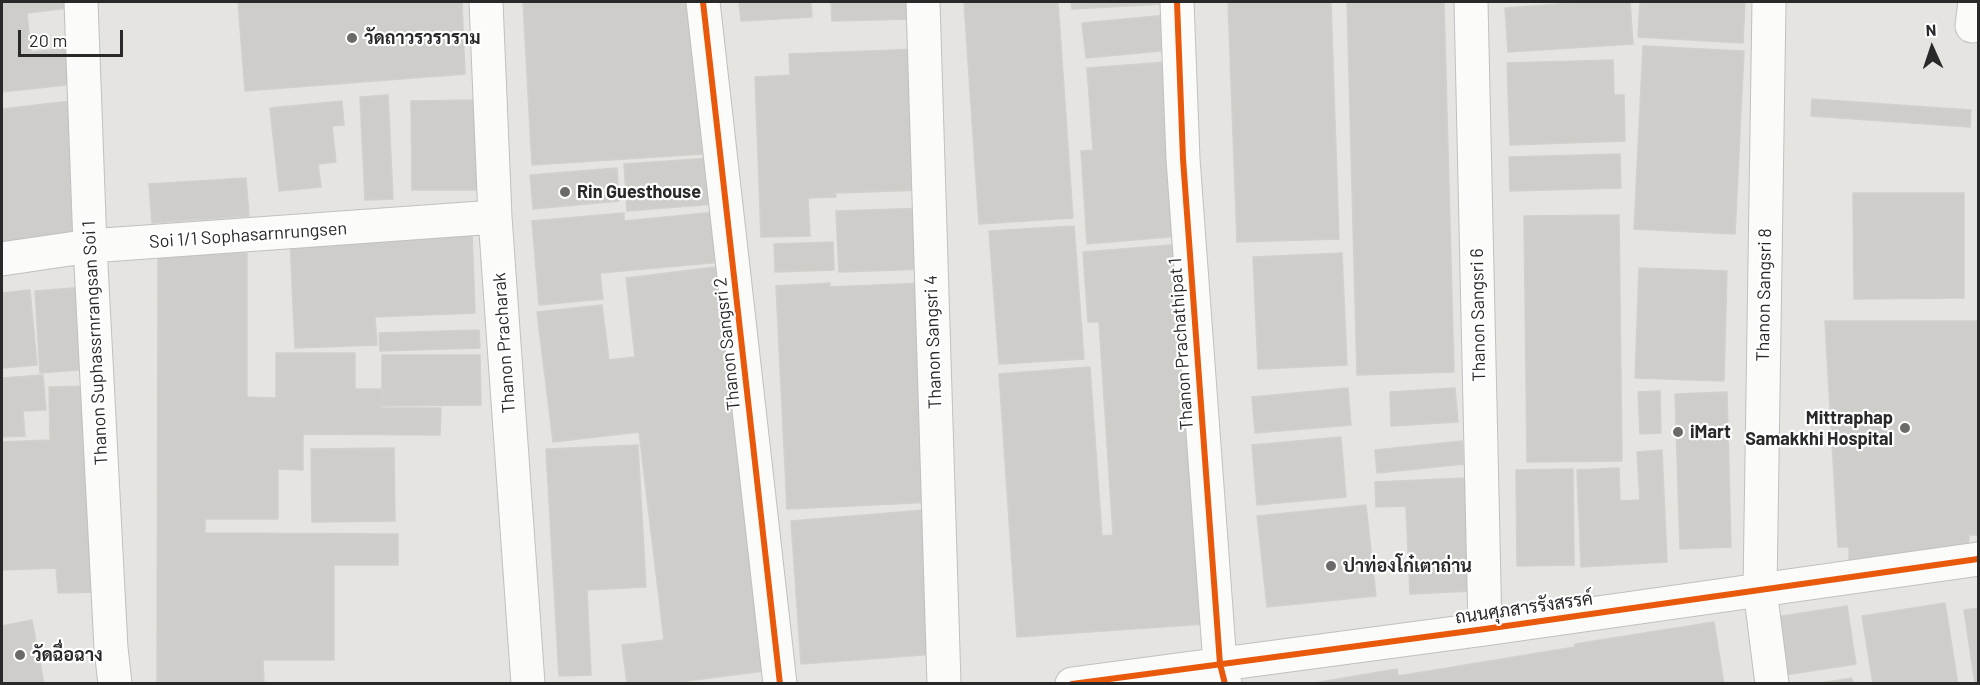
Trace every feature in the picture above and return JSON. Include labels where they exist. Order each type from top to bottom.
[{"type":"street","name":"Thanon Suphassrnrangsan Soi 1","points":[[81,2],[90,246],[111,648],[115,684]]},
{"type":"street","name":"Thanon Pracharak","points":[[486,2],[495,217],[528,684]]},
{"type":"street","name":"Thanon Sangsri 2","points":[[703,2],[780,684]]},
{"type":"street","name":"Thanon Sangsri 4","points":[[923,2],[944,684]]},
{"type":"street","name":"Thanon Prachathipat 1","points":[[1177,2],[1183,159],[1222,674]]},
{"type":"street","name":"Thanon Sangsri 6","points":[[1471,2],[1485,629]]},
{"type":"street","name":"Thanon Sangsri 8","points":[[1769,2],[1760,590],[1772,684]]},
{"type":"street","name":"Soi 1/1 Sophasarnrungsen","points":[[2,259],[90,246],[495,217]]},
{"type":"street","name":"ถนนศุภสารรังสรรค์","points":[[1072,684],[1222,674],[1485,629],[1978,559]]},
{"type":"building","points":[[2,2],[68,2],[69,8],[27,13],[31,52],[71,48],[75,84],[2,92]]},
{"type":"building","name":"วัดถาวรวราราม","points":[[238,2],[462,2],[465,74],[245,91]]},
{"type":"building","points":[[523,2],[695,2],[703,154],[532,165]]},
{"type":"building","points":[[739,2],[811,2],[812,17],[741,21]]},
{"type":"building","points":[[831,2],[915,2],[916,19],[832,21]]},
{"type":"building","points":[[964,2],[1058,2],[1073,218],[979,224]]},
{"type":"building","points":[[1071,2],[1164,2],[1164,4],[1072,9]]},
{"type":"building","points":[[1228,2],[1331,2],[1339,239],[1237,242]]},
{"type":"building","points":[[1347,2],[1444,2],[1454,372],[1357,375]]},
{"type":"building","points":[[1586,2],[1630,2],[1633,44],[1508,52],[1505,8]]},
{"type":"building","points":[[1640,2],[1745,2],[1743,43],[1638,37]]},
{"type":"building","points":[[1168,15],[1171,50],[1086,58],[1082,23]]},
{"type":"building","points":[[1643,46],[1744,51],[1735,234],[1634,229]]},
{"type":"building","points":[[920,49],[924,190],[835,193],[836,197],[808,198],[810,236],[761,237],[755,77],[790,75],[789,54]]},
{"type":"building","points":[[1613,60],[1614,95],[1624,95],[1625,141],[1510,145],[1507,63]]},
{"type":"building","points":[[1167,62],[1180,236],[1087,244],[1081,151],[1093,150],[1087,68]]},
{"type":"building","points":[[388,95],[393,199],[365,200],[360,97]]},
{"type":"building","points":[[1812,99],[1971,110],[1970,127],[1811,116]]},
{"type":"building","points":[[479,100],[481,190],[412,190],[411,101]]},
{"type":"building","points":[[71,101],[87,242],[2,252],[2,109]]},
{"type":"building","points":[[342,101],[344,125],[332,126],[336,162],[318,164],[321,187],[279,191],[270,108]]},
{"type":"building","points":[[1620,154],[1621,188],[1510,191],[1509,157]]},
{"type":"building","points":[[712,158],[715,204],[627,211],[624,164]]},
{"type":"building","points":[[617,168],[619,201],[533,209],[530,175]]},
{"type":"building","points":[[246,178],[249,216],[152,223],[149,184]]},
{"type":"building","points":[[1853,193],[1964,193],[1964,298],[1854,299]]},
{"type":"building","points":[[926,208],[928,269],[839,272],[836,211]]},
{"type":"building","points":[[717,212],[722,262],[600,273],[603,299],[539,305],[532,221],[624,213],[624,221]]},
{"type":"building","points":[[1619,215],[1622,461],[1527,462],[1524,216]]},
{"type":"building","points":[[1074,226],[1084,359],[999,364],[989,231]]},
{"type":"building","points":[[472,233],[475,313],[375,317],[377,345],[295,348],[290,241]]},
{"type":"building","points":[[833,242],[834,270],[775,272],[774,244]]},
{"type":"building","points":[[1172,245],[1176,303],[1182,302],[1204,624],[1017,637],[999,374],[1090,367],[1102,536],[1113,535],[1099,322],[1088,322],[1083,252]]},
{"type":"building","points":[[158,253],[247,253],[247,397],[276,398],[276,353],[355,353],[355,389],[382,389],[381,408],[441,408],[440,435],[303,434],[303,470],[278,469],[278,519],[205,519],[205,533],[398,534],[398,565],[334,565],[334,660],[263,660],[264,684],[157,684]]},
{"type":"building","points":[[1342,253],[1347,365],[1258,369],[1253,257]]},
{"type":"building","points":[[716,267],[764,671],[664,684],[627,684],[622,645],[664,640],[639,432],[553,442],[537,312],[602,305],[609,360],[635,357],[626,278]]},
{"type":"building","points":[[1639,268],[1727,271],[1724,381],[1635,378]]},
{"type":"building","points":[[830,283],[830,287],[925,283],[934,502],[787,509],[776,286]]},
{"type":"building","points":[[86,287],[92,369],[40,373],[35,291]]},
{"type":"building","points":[[30,290],[37,365],[2,368],[2,293]]},
{"type":"building","name":"Mittraphap Samakkhi Hospital","points":[[1825,321],[1978,321],[1978,535],[1969,535],[1968,553],[1849,564],[1849,547],[1838,547]]},
{"type":"building","points":[[479,330],[480,348],[380,351],[379,333]]},
{"type":"building","points":[[382,355],[480,355],[481,405],[382,406]]},
{"type":"building","points":[[43,375],[46,410],[23,411],[25,436],[2,437],[2,378]]},
{"type":"building","points":[[94,386],[102,592],[58,593],[56,568],[2,570],[2,442],[50,440],[49,387]]},
{"type":"building","points":[[1348,388],[1351,425],[1255,433],[1252,397]]},
{"type":"building","points":[[1455,388],[1458,422],[1391,426],[1390,392]]},
{"type":"building","points":[[1660,391],[1661,433],[1640,434],[1638,392]]},
{"type":"building","points":[[1727,392],[1731,547],[1680,549],[1675,394]]},
{"type":"building","points":[[1341,437],[1346,497],[1257,505],[1252,445]]},
{"type":"building","points":[[1462,441],[1464,464],[1377,473],[1375,450]]},
{"type":"building","points":[[638,445],[646,587],[587,590],[591,675],[559,676],[546,449]]},
{"type":"building","points":[[394,448],[395,521],[312,522],[311,449]]},
{"type":"building","points":[[1662,450],[1667,562],[1581,567],[1577,470],[1619,468],[1620,501],[1640,500],[1637,452]]},
{"type":"building","points":[[1573,469],[1574,565],[1517,566],[1516,470]]},
{"type":"building","points":[[1466,478],[1471,591],[1410,594],[1406,506],[1376,507],[1375,482]]},
{"type":"building","points":[[1366,505],[1376,596],[1267,607],[1257,516]]},
{"type":"building","points":[[925,510],[936,654],[801,664],[791,521]]},
{"type":"building","points":[[1945,603],[1958,684],[1873,684],[1862,616]]},
{"type":"building","points":[[1847,606],[1856,664],[1785,675],[1776,617]]},
{"type":"building","points":[[1978,608],[1978,684],[1975,684],[1964,610]]},
{"type":"building","name":"วัดฉื่อฉาง","points":[[32,620],[44,684],[2,684],[2,626]]},
{"type":"building","points":[[1714,622],[1724,684],[1308,684],[1397,669],[1398,676]]},
{"type":"building","points":[[1852,678],[1853,684],[1815,684]]},
{"type":"cycle path","points":[[703,2],[780,684]]},
{"type":"cycle path","points":[[1177,2],[1183,159],[1220,664],[1225,684]]},
{"type":"cycle path","points":[[1072,684],[1485,629],[1978,559]]},
{"type":"place","name":"วัดถาวรวราราม","points":[[352,38]]},
{"type":"place","name":"Rin Guesthouse","points":[[565,192]]},
{"type":"place","name":"Mittraphap Samakkhi Hospital","points":[[1905,428]]},
{"type":"place","name":"iMart","points":[[1678,432]]},
{"type":"place","name":"ปาท่องโก๋เตาถ่าน","points":[[1331,566]]},
{"type":"place","name":"วัดฉื่อฉาง","points":[[20,655]]}]
